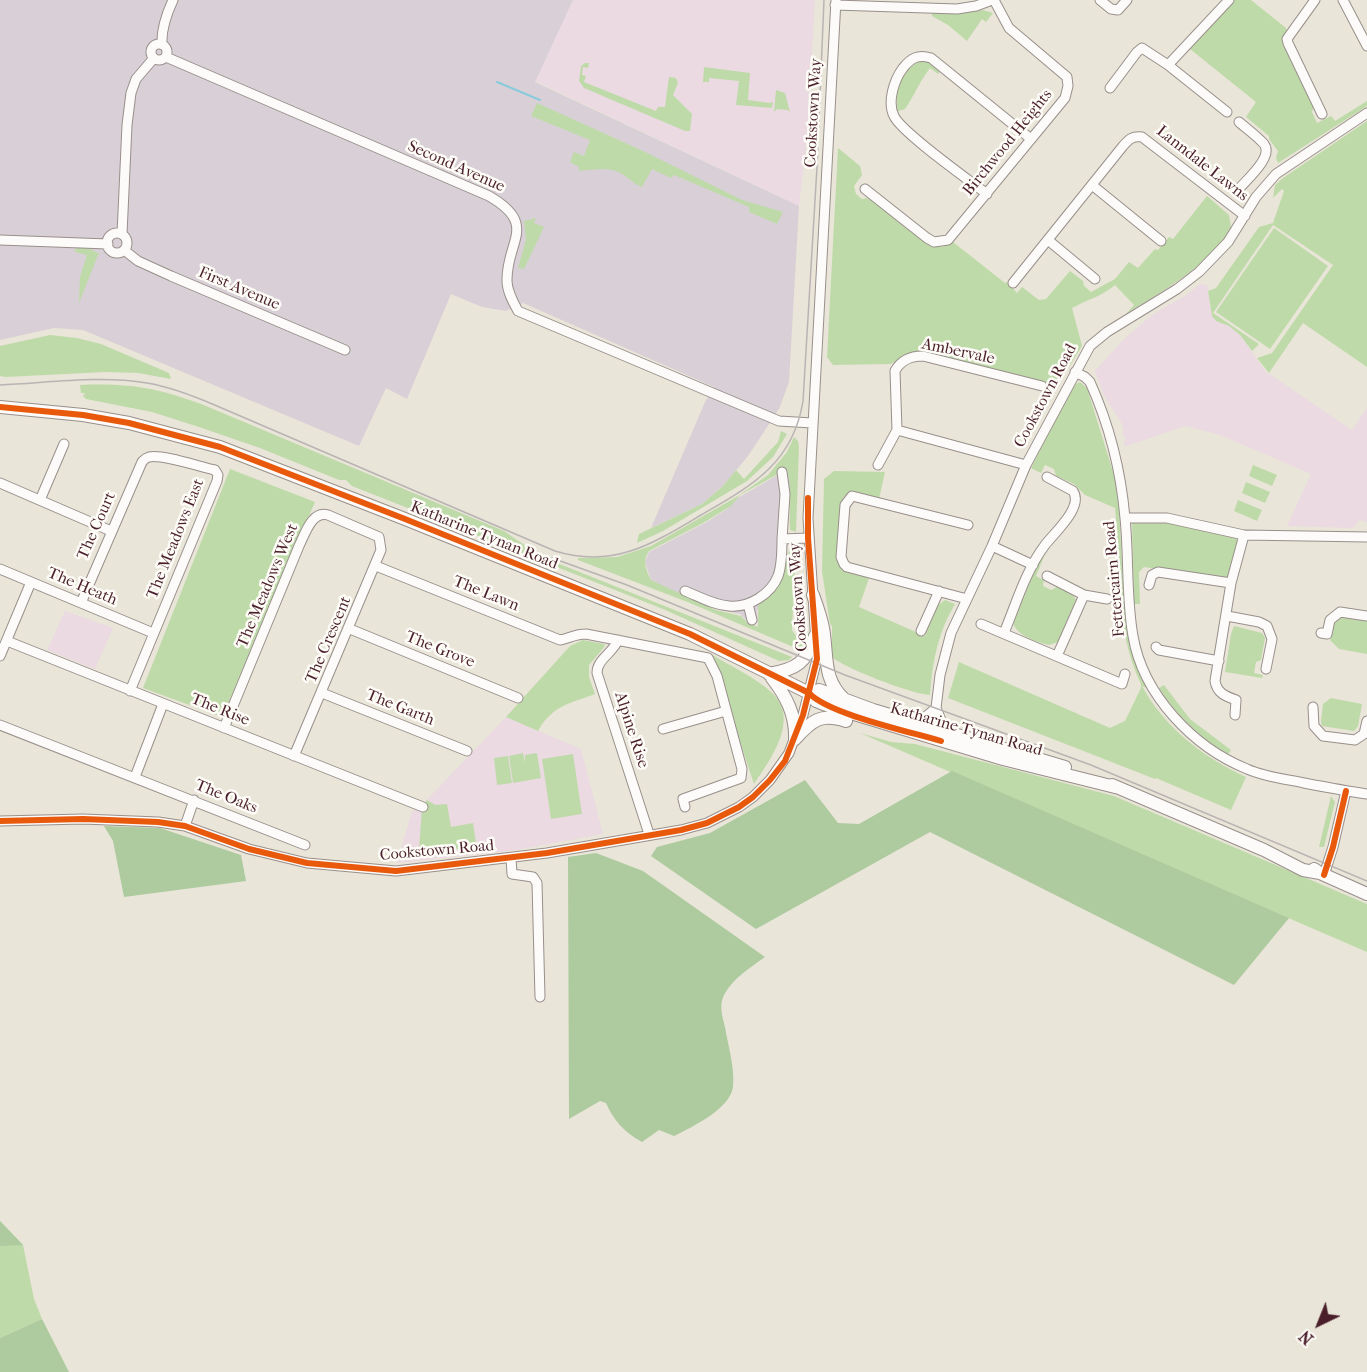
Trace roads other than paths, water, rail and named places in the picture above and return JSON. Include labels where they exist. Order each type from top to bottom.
[{"type":"main road","name":"Katharine Tynan Road","points":[[0,407],[121,421],[220,447],[663,622],[719,647],[809,693],[816,701],[831,707],[910,726],[951,732],[1042,759],[1119,788],[1264,850],[1299,860],[1322,874],[1367,894]]},
{"type":"main road","points":[[813,596],[823,624],[827,672],[836,691],[844,700]]},
{"type":"main road","points":[[795,739],[796,726],[789,704],[770,674],[789,670],[798,665],[807,656],[814,636]]},
{"type":"main road","name":"Katharine Tynan Road","points":[[809,693],[819,690],[1003,759],[1119,788]]},
{"type":"main road","points":[[795,739],[817,719],[829,716],[886,733],[910,726]]},
{"type":"street","points":[[154,58],[160,60],[166,57],[167,50],[162,45],[162,36],[166,16],[173,0]]},
{"type":"street","points":[[836,2],[976,6],[993,0]]},
{"type":"street","name":"Birchwood Heights","points":[[865,189],[934,242],[948,240],[1065,98],[1068,86],[1067,77],[1009,28],[993,0]]},
{"type":"street","points":[[1100,0],[1112,9],[1118,10],[1126,0]]},
{"type":"street","points":[[1168,65],[1229,0]]},
{"type":"street","points":[[1315,0],[1287,39],[1322,114]]},
{"type":"street","points":[[1343,0],[1367,46]]},
{"type":"street","name":"Cookstown Way","points":[[809,693],[817,659],[808,538],[812,423],[836,2]]},
{"type":"street","points":[[154,58],[153,48],[162,45]]},
{"type":"street","points":[[1110,88],[1142,48],[1168,65],[1227,112]]},
{"type":"street","name":"Second Avenue","points":[[166,57],[501,203],[515,220],[518,232],[506,282],[511,299],[518,311],[779,421],[812,423]]},
{"type":"street","points":[[987,194],[899,124],[894,116],[893,88],[901,70],[916,57],[931,58],[1031,139]]},
{"type":"street","points":[[122,234],[116,233],[110,236],[108,244],[113,251],[124,250],[127,241],[122,234],[127,125],[131,93],[136,79],[154,58]]},
{"type":"street","name":"Cookstown Road","points":[[936,708],[940,675],[951,633],[992,546],[1026,465],[1090,345],[1107,332],[1178,289],[1199,272],[1228,242],[1256,197],[1276,174],[1367,113]]},
{"type":"street","points":[[1238,190],[1264,161],[1266,152],[1265,145],[1239,122]]},
{"type":"street","name":"Lanndale Lawns","points":[[1013,283],[1129,139],[1135,136],[1142,137],[1245,216]]},
{"type":"street","points":[[1264,161],[1276,174]]},
{"type":"street","points":[[1092,184],[1161,241]]},
{"type":"street","points":[[0,240],[108,244]]},
{"type":"street","points":[[1048,240],[1095,279]]},
{"type":"street","name":"First Avenue","points":[[124,250],[138,261],[171,276],[345,350]]},
{"type":"street","name":"Ambervale","points":[[897,430],[894,370],[903,361],[914,356],[923,356],[1042,386]]},
{"type":"street","name":"Fettercairn Road","points":[[1075,372],[1089,382],[1108,432],[1119,477],[1125,518],[1128,592],[1134,639],[1146,674],[1166,707],[1192,734],[1227,760],[1260,773],[1367,794]]},
{"type":"street","points":[[878,465],[897,430],[1026,465]]},
{"type":"street","points":[[40,500],[64,444]]},
{"type":"street","name":"The Meadows East","points":[[130,691],[218,475],[215,471],[206,468],[151,457],[142,462]]},
{"type":"street","name":"The Court","points":[[81,603],[142,462]]},
{"type":"street","points":[[686,591],[723,606],[733,607],[758,600],[778,577],[786,494],[782,472]]},
{"type":"street","points":[[1004,633],[1038,554],[1068,517],[1076,503],[1076,495],[1073,491],[1047,477]]},
{"type":"street","points":[[0,483],[111,531]]},
{"type":"street","points":[[967,599],[844,564],[842,557],[845,505],[852,496],[968,525]]},
{"type":"street","name":"The Meadows West","points":[[224,728],[299,546],[314,519],[323,513],[376,535]]},
{"type":"street","points":[[1125,518],[1167,518],[1244,535],[1367,537]]},
{"type":"street","name":"The Crescent","points":[[294,756],[376,566],[381,550],[380,537],[376,535]]},
{"type":"street","points":[[1235,715],[1236,700],[1225,696],[1216,687],[1231,583],[1244,535]]},
{"type":"street","points":[[782,539],[808,538]]},
{"type":"street","points":[[992,546],[1033,565]]},
{"type":"street","name":"The Lawn","points":[[376,566],[560,640],[568,639],[577,633],[618,640]]},
{"type":"street","name":"The Heath","points":[[0,569],[153,633]]},
{"type":"street","points":[[1149,585],[1152,575],[1158,572],[1231,583]]},
{"type":"street","points":[[1047,576],[1084,595],[1107,599]]},
{"type":"street","points":[[0,656],[31,582]]},
{"type":"street","points":[[921,631],[939,591]]},
{"type":"street","points":[[1057,656],[1084,595]]},
{"type":"street","points":[[748,604],[752,620]]},
{"type":"street","points":[[1321,633],[1327,634],[1330,620],[1340,612],[1367,616]]},
{"type":"street","points":[[1227,616],[1260,622],[1267,626],[1272,639],[1266,669]]},
{"type":"street","points":[[981,624],[1122,684],[1125,674]]},
{"type":"street","name":"The Grove","points":[[350,629],[518,698]]},
{"type":"street","points":[[618,640],[708,658],[717,676],[742,769],[741,778],[683,799],[685,807]]},
{"type":"street","name":"Alpine Rise","points":[[618,640],[599,664],[597,674],[649,834]]},
{"type":"street","name":"The Rise","points":[[7,641],[423,807]]},
{"type":"street","points":[[1156,647],[1159,650],[1219,661]]},
{"type":"street","name":"The Garth","points":[[322,693],[467,751]]},
{"type":"street","name":"Cookstown Road","points":[[0,821],[131,820],[185,826],[259,851],[326,866],[396,871],[511,858],[611,843],[707,823],[753,798],[785,761],[795,739],[809,693]]},
{"type":"street","points":[[135,777],[163,704]]},
{"type":"street","points":[[1313,707],[1314,726],[1323,735],[1355,740],[1364,734],[1367,721]]},
{"type":"street","points":[[910,726],[936,708]]},
{"type":"street","name":"Katharine Tynan Road","points":[[936,708],[943,725],[951,732]]},
{"type":"street","name":"Alpine Rise","points":[[663,729],[726,711]]},
{"type":"street","name":"The Oaks","points":[[0,725],[305,845]]},
{"type":"street","points":[[1322,874],[1333,847],[1346,791]]},
{"type":"street","points":[[185,826],[194,800]]},
{"type":"street","points":[[511,858],[512,874],[533,877],[537,883],[540,997]]},
{"type":"waterway","points":[[497,82],[540,100]]},
{"type":"tram line","points":[[0,385],[111,380],[165,387],[208,402],[555,551],[576,556],[596,557],[632,551],[649,544],[753,483],[780,457],[798,423],[803,401],[824,0]]},
{"type":"tram line","points":[[552,558],[627,585],[845,675],[1091,765],[1367,881]]}]
